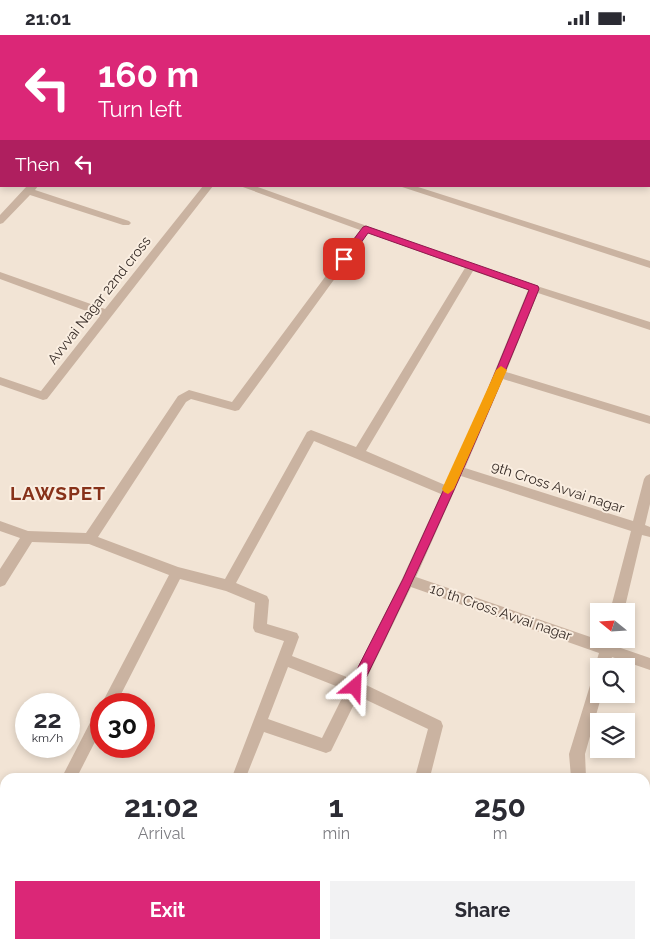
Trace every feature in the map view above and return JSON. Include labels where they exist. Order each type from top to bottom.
[{"type":"street","name":"Avvvai Nagar 22nd cross","points":[[0,381],[43,396],[207,187]]},
{"type":"street","points":[[248,187],[534,289],[650,326]]},
{"type":"street","points":[[407,187],[650,265]]},
{"type":"street","points":[[0,221],[31,189],[126,223]]},
{"type":"street","points":[[89,539],[182,399],[189,394],[235,407],[366,229]]},
{"type":"street","points":[[359,453],[471,266]]},
{"type":"street","points":[[0,275],[107,314]]},
{"type":"street","points":[[259,723],[326,746],[408,580],[500,374],[534,289]]},
{"type":"street","points":[[500,374],[650,421]]},
{"type":"street","points":[[228,586],[311,435],[359,453],[447,491]]},
{"type":"street","name":"9th Cross Avvai nagar","points":[[457,470],[644,530]]},
{"type":"street","points":[[620,603],[644,530],[650,479]]},
{"type":"street","points":[[0,526],[28,536],[89,539],[262,599],[260,628],[292,637],[240,773]]},
{"type":"street","points":[[0,581],[28,536]]},
{"type":"street","points":[[114,693],[177,571]]},
{"type":"street","name":"10 th Cross Avvai nagar","points":[[408,580],[590,638]]},
{"type":"street","name":"10 th Cross Avvai nagar","points":[[617,648],[650,664]]},
{"type":"street","points":[[283,659],[355,687],[436,726],[424,773]]},
{"type":"street","points":[[578,773],[577,754],[592,703]]},
{"type":"street","points":[[71,773],[90,738]]},
{"type":"slow traffic","points":[[448,489],[484,412],[501,370]]},
{"type":"district","name":"LAWSPET","points":[[58,493]]},
{"type":"route","points":[[344,259],[366,229],[534,289],[484,412],[408,580],[355,687]]}]
